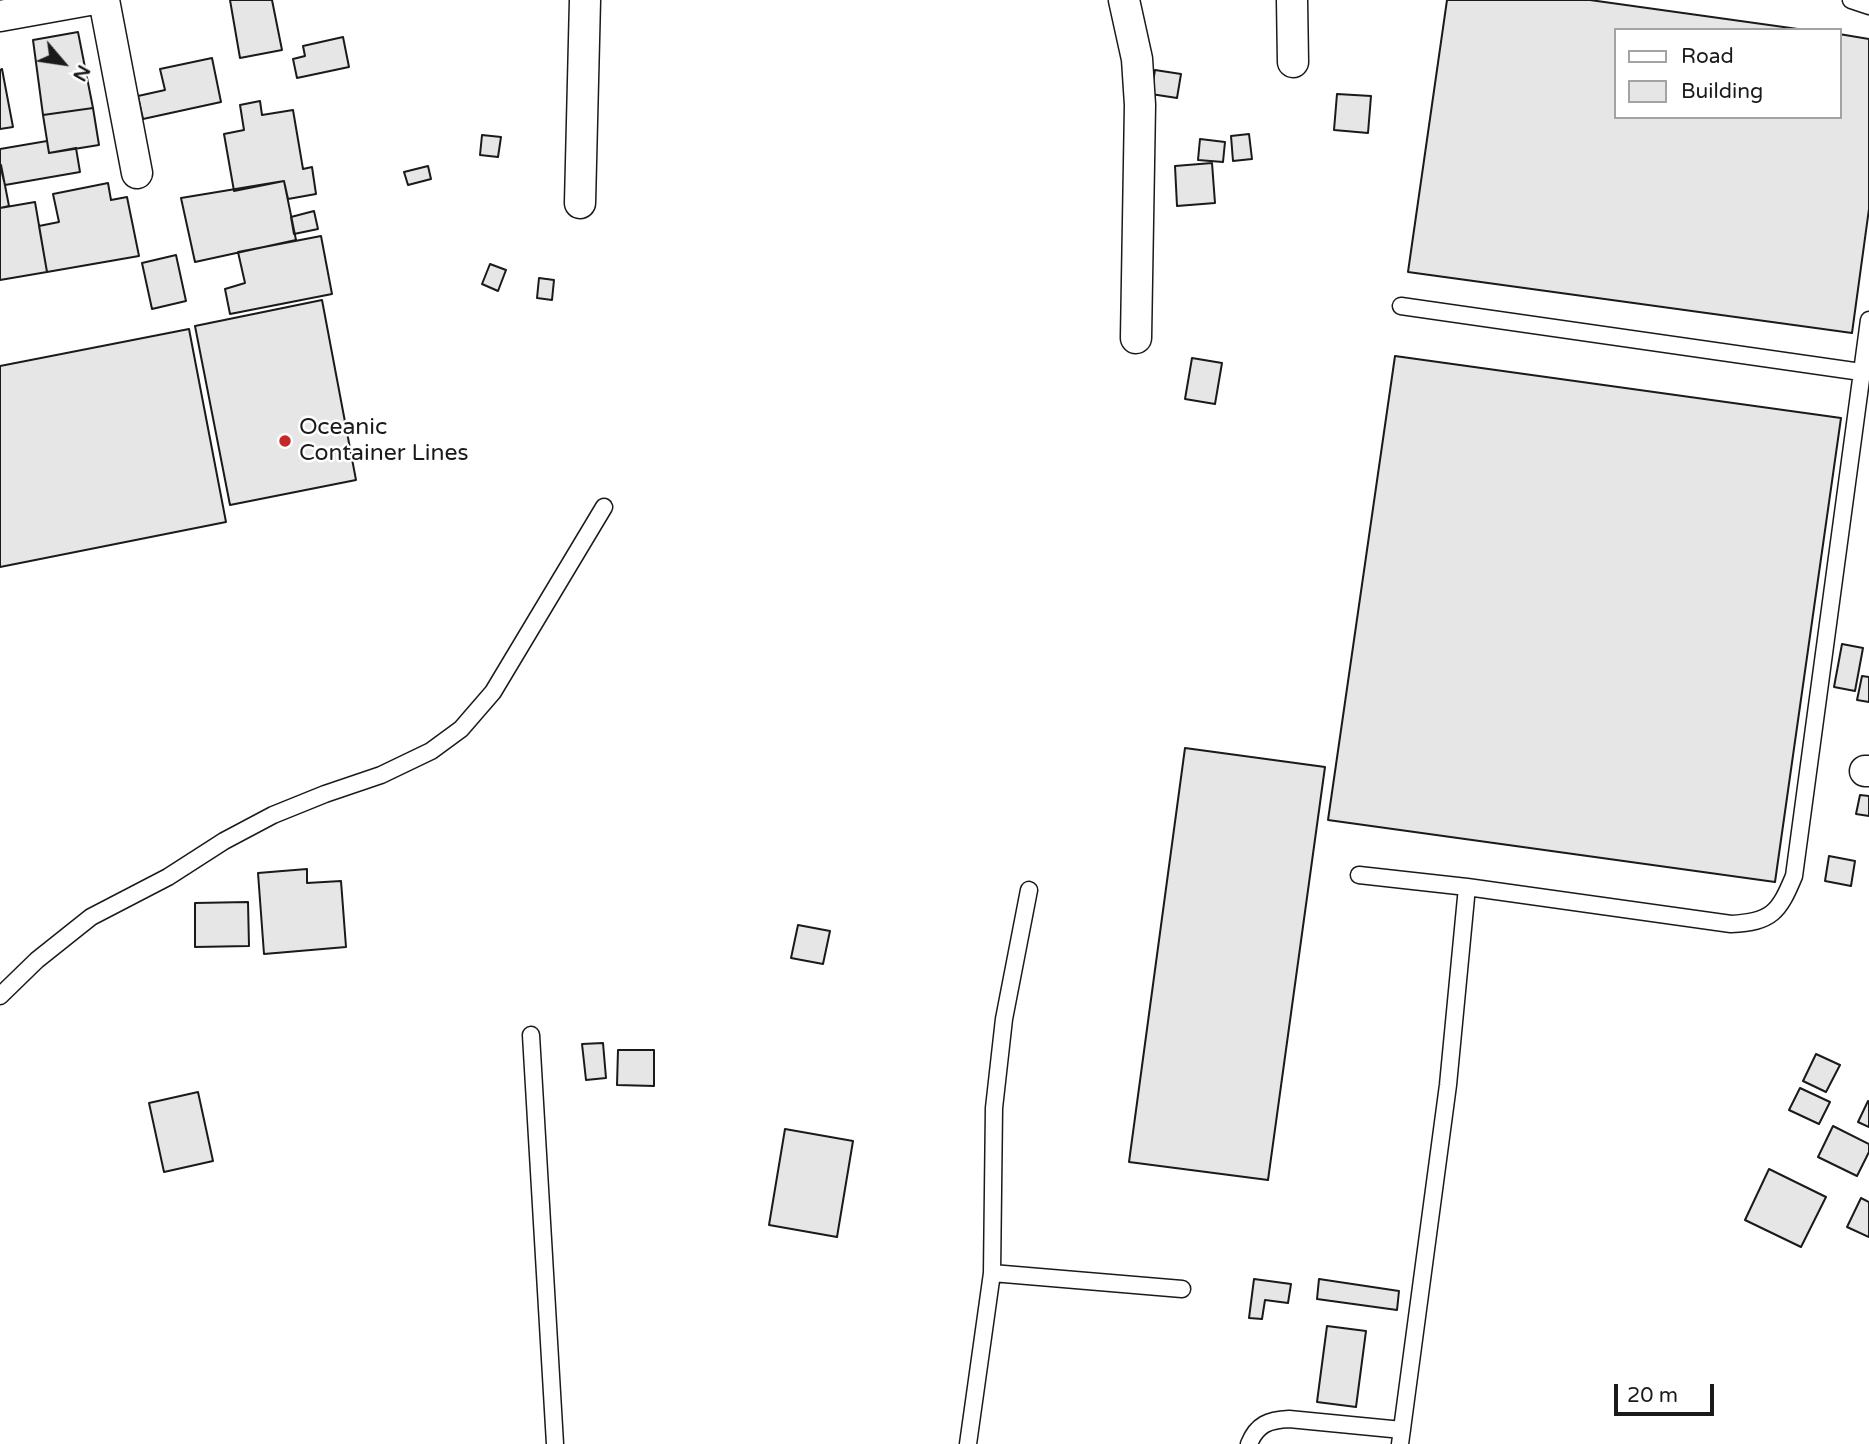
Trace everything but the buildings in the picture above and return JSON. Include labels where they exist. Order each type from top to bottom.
[{"type":"street","points":[[0,16],[89,0]]},
{"type":"street","points":[[104,0],[137,173]]},
{"type":"street","points":[[580,203],[585,0]]},
{"type":"street","points":[[1124,0],[1137,59],[1140,105],[1136,338]]},
{"type":"street","points":[[1292,0],[1293,62]]},
{"type":"lane","points":[[1851,0],[1869,6]]},
{"type":"lane","points":[[1401,306],[1861,372]]},
{"type":"lane","points":[[1359,875],[1731,923],[1754,923],[1771,915],[1783,902],[1794,876],[1869,320]]},
{"type":"lane","points":[[0,996],[37,960],[91,917],[168,877],[224,841],[274,815],[381,775],[431,751],[461,729],[493,692],[604,507]]},
{"type":"lane","points":[[1249,1444],[1258,1427],[1272,1420],[1289,1419],[1401,1437],[1448,1085],[1467,887]]},
{"type":"lane","points":[[968,1444],[992,1273],[995,1108],[1004,1019],[1029,890]]},
{"type":"lane","points":[[531,1035],[555,1444]]},
{"type":"lane","points":[[992,1273],[1182,1289]]},
{"type":"place","name":"Oceanic Container Lines","points":[[285,441]]}]
